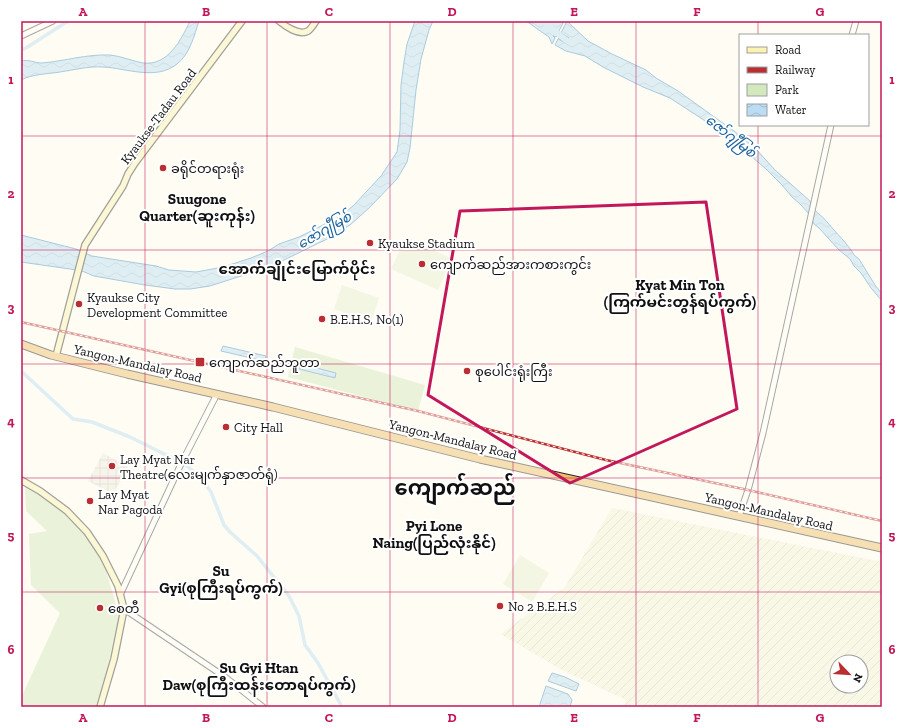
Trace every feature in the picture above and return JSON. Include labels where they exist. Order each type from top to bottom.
[{"type":"highway","name":"Yangon-Mandalay Road","points":[[21,344],[56,356],[161,383],[217,394],[349,425],[480,459],[882,548]]},
{"type":"main road","name":"Kyaukse-Tadau Road","points":[[56,356],[84,248],[123,186],[135,162],[242,21]]},
{"type":"main road","points":[[279,21],[288,28],[305,32],[309,31],[316,21]]},
{"type":"main road","points":[[21,480],[40,491],[67,511],[88,532],[111,570],[118,586],[124,609],[114,658],[100,707]]},
{"type":"street","points":[[21,36],[53,21]]},
{"type":"street","points":[[852,34],[856,21]]},
{"type":"street","points":[[739,516],[748,490],[763,433],[831,126]]},
{"type":"street","points":[[120,595],[181,464],[217,394]]},
{"type":"street","points":[[124,609],[225,677],[262,707]]},
{"type":"highlighted area","points":[[706,202],[737,409],[570,483],[428,395],[460,211]]},
{"type":"shaded area","points":[[103,453],[128,467],[113,494],[88,481]]},
{"type":"shaded area","points":[[612,508],[882,562],[882,707],[624,707],[626,700],[560,669],[501,634],[565,587]]},
{"type":"green space","name":"ကျောက်ဆည်အားကစားကွင်း","points":[[406,237],[452,259],[438,290],[391,269]]},
{"type":"green space","points":[[342,285],[379,298],[371,322],[334,309]]},
{"type":"green space","points":[[295,347],[425,385],[418,411],[288,377]]},
{"type":"green space","points":[[25,486],[56,501],[101,553],[119,615],[99,707],[21,707],[21,698],[60,613],[31,585],[29,534],[47,531],[26,511]]},
{"type":"green space","points":[[520,555],[549,573],[532,602],[503,584]]},
{"type":"water","points":[[190,21],[199,21],[191,44],[181,60],[169,69],[150,73],[92,67],[35,75],[21,80],[21,61],[42,63],[110,55],[143,63],[152,63],[160,60],[172,50],[178,43]]},
{"type":"water","points":[[415,21],[433,21],[421,59],[407,162],[397,179],[350,225],[327,239],[263,269],[210,286],[190,289],[175,289],[145,285],[94,276],[82,271],[21,262],[21,235],[76,249],[92,256],[156,266],[169,270],[196,272],[223,267],[251,258],[268,251],[279,244],[299,237],[339,217],[353,206],[381,176],[397,152],[400,130],[401,85],[404,62],[407,44]]},
{"type":"water","points":[[526,21],[564,21],[559,31],[556,30],[558,32],[556,37],[553,36],[555,38],[552,44],[549,37]]},
{"type":"water","points":[[567,21],[588,41],[646,70],[734,131],[755,148],[775,170],[810,201],[815,210],[826,220],[854,255],[859,259],[882,294],[882,301],[850,259],[839,250],[814,224],[809,214],[800,204],[766,169],[737,144],[710,124],[670,98],[643,87],[603,67],[585,56],[566,51],[555,45],[558,39],[566,43],[558,38],[561,34],[569,38],[561,33]]},
{"type":"water","points":[[223,346],[266,356],[264,361],[221,351]]},
{"type":"water","points":[[301,364],[336,373],[335,378],[299,369]]},
{"type":"water","points":[[552,673],[565,677],[579,684],[576,691],[548,681]]},
{"type":"water","points":[[546,686],[568,694],[572,700],[570,707],[539,707]]},
{"type":"waterway","points":[[21,50],[68,21]]},
{"type":"waterway","name":"ဇော်ဂျီမြစ်","points":[[543,21],[566,40]]},
{"type":"waterway","points":[[21,371],[73,419],[92,422],[130,437],[186,465],[202,479],[211,492],[224,525],[257,556],[289,596],[299,616],[305,645],[318,663],[342,707]]},
{"type":"railway","points":[[21,322],[418,411],[606,460],[748,490],[882,521]]},
{"type":"place","name":"ခရိုင်တရားရုံး","points":[[163,168]]},
{"type":"place","name":"Kyaukse Stadium","points":[[370,243]]},
{"type":"place","name":"ကျောက်ဆည်အားကစားကွင်း","points":[[422,264]]},
{"type":"place","name":"Kyaukse City Development Committee","points":[[79,304]]},
{"type":"place","name":"B.E.H.S, No(1)","points":[[322,319]]},
{"type":"place","name":"ကျောက်ဆည်ဘူတာ","points":[[200,362]]},
{"type":"place","name":"စုပေါင်းရုံးကြီး","points":[[467,371]]},
{"type":"place","name":"City Hall","points":[[226,427]]},
{"type":"place","name":"Lay Myat Nar Theatre(လေးမျက်နှာဇာတ်ရုံ)","points":[[112,466]]},
{"type":"place","name":"Lay Myat Nar Pagoda","points":[[90,501]]},
{"type":"place","name":"No 2 B.E.H.S","points":[[500,606]]},
{"type":"place","name":"စေတီ","points":[[100,608]]},
{"type":"district","name":"Suugone Quarter(ဆူးကုန်း)","points":[[197,208]]},
{"type":"district","name":"အောက်ချိုင်းမြောက်ပိုင်း","points":[[297,269]]},
{"type":"district","name":"Kyat Min Ton (ကြက်မင်းတွန်ရပ်ကွက်)","points":[[680,294]]},
{"type":"district","name":"ကျောက်ဆည်","points":[[455,488]]},
{"type":"district","name":"Pyi Lone Naing(ပြည်လုံးနိုင်)","points":[[434,534]]},
{"type":"district","name":"Su Gyi(စုကြီးရပ်ကွက်)","points":[[221,580]]},
{"type":"district","name":"Su Gyi Htan Daw(စုကြီးထန်းတောရပ်ကွက်)","points":[[259,676]]}]
